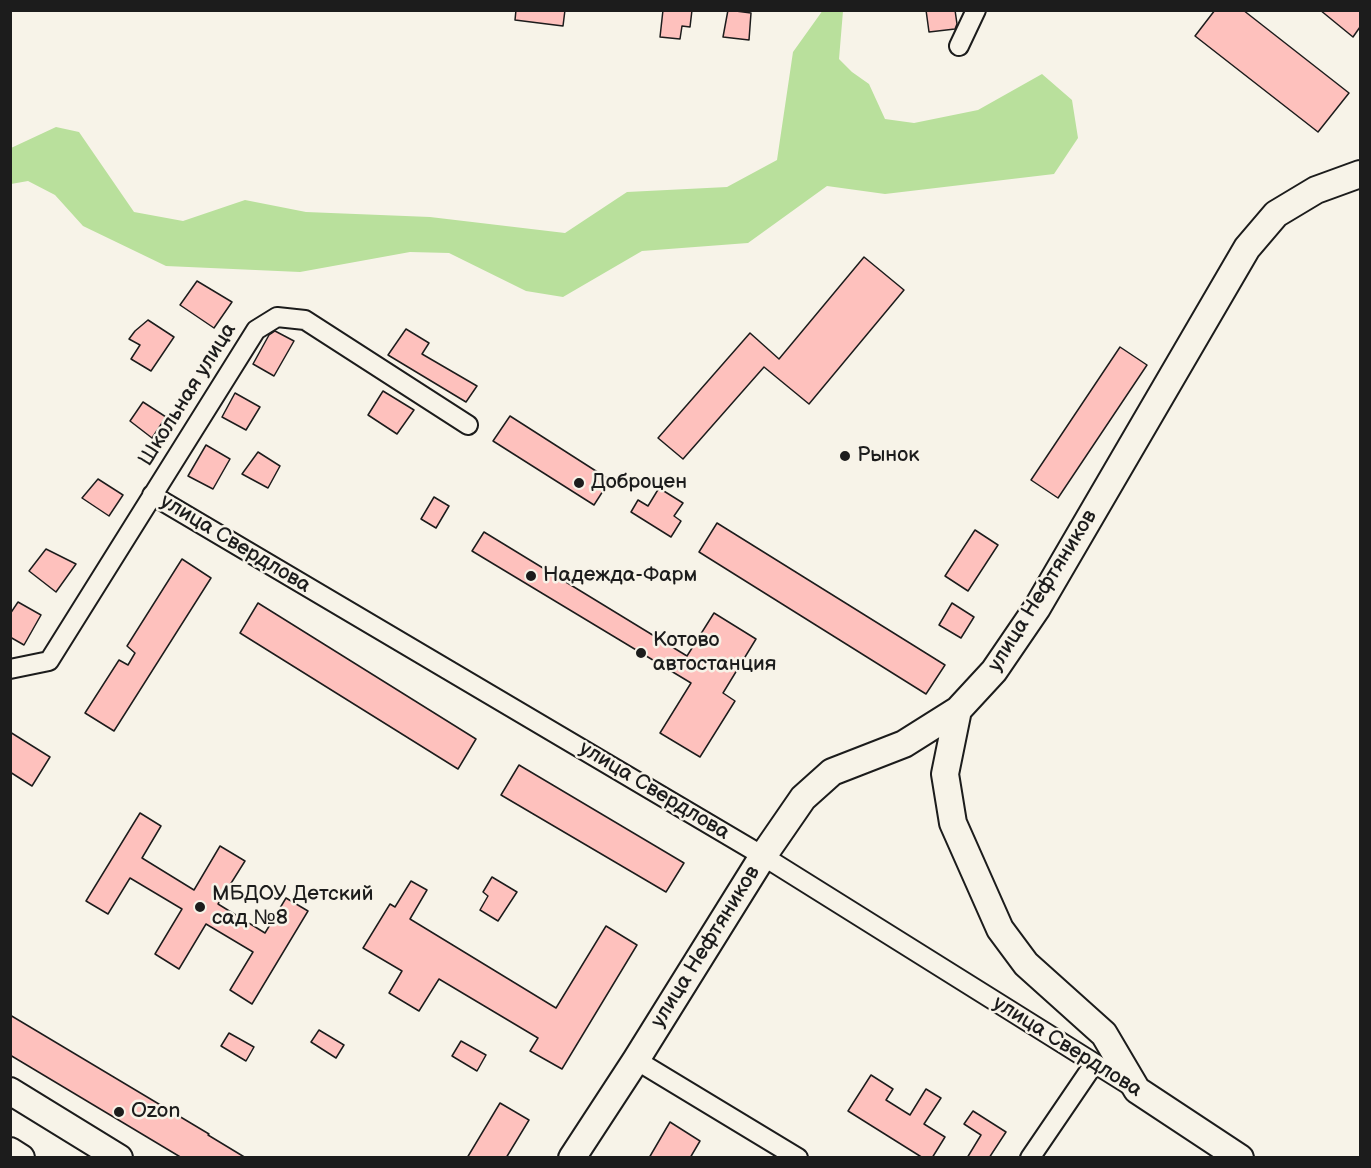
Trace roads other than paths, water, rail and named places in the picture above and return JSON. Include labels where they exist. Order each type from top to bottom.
[{"type":"street","points":[[959,46],[975,10]]},
{"type":"street","name":"улица Нефтяников","points":[[572,1158],[763,856],[803,798],[832,772],[904,744],[958,710],[994,671],[1037,608],[1247,248],[1276,214],[1316,190],[1360,174]]},
{"type":"street","name":"Школьная улица","points":[[10,669],[49,661],[256,330],[277,317],[305,320],[468,426]]},
{"type":"street","name":"улица Свердлова","points":[[152,495],[763,856],[1137,1090],[1240,1158]]},
{"type":"street","points":[[958,710],[945,774],[953,823],[1000,929],[1026,964],[1104,1034],[1137,1090]]},
{"type":"street","points":[[636,1059],[798,1158]]},
{"type":"street","points":[[1030,1158],[1094,1064]]},
{"type":"street","points":[[10,1091],[119,1158]]},
{"type":"street","points":[[10,1151],[21,1158]]},
{"type":"place","name":"Рынок","points":[[845,456]]},
{"type":"place","name":"Доброцен","points":[[579,483]]},
{"type":"place","name":"Надежда-Фарм","points":[[531,576]]},
{"type":"place","name":"Котово автостанция","points":[[641,653]]},
{"type":"place","name":"МБДОУ Детский сад №8","points":[[200,907]]},
{"type":"place","name":"Ozon","points":[[119,1112]]}]
